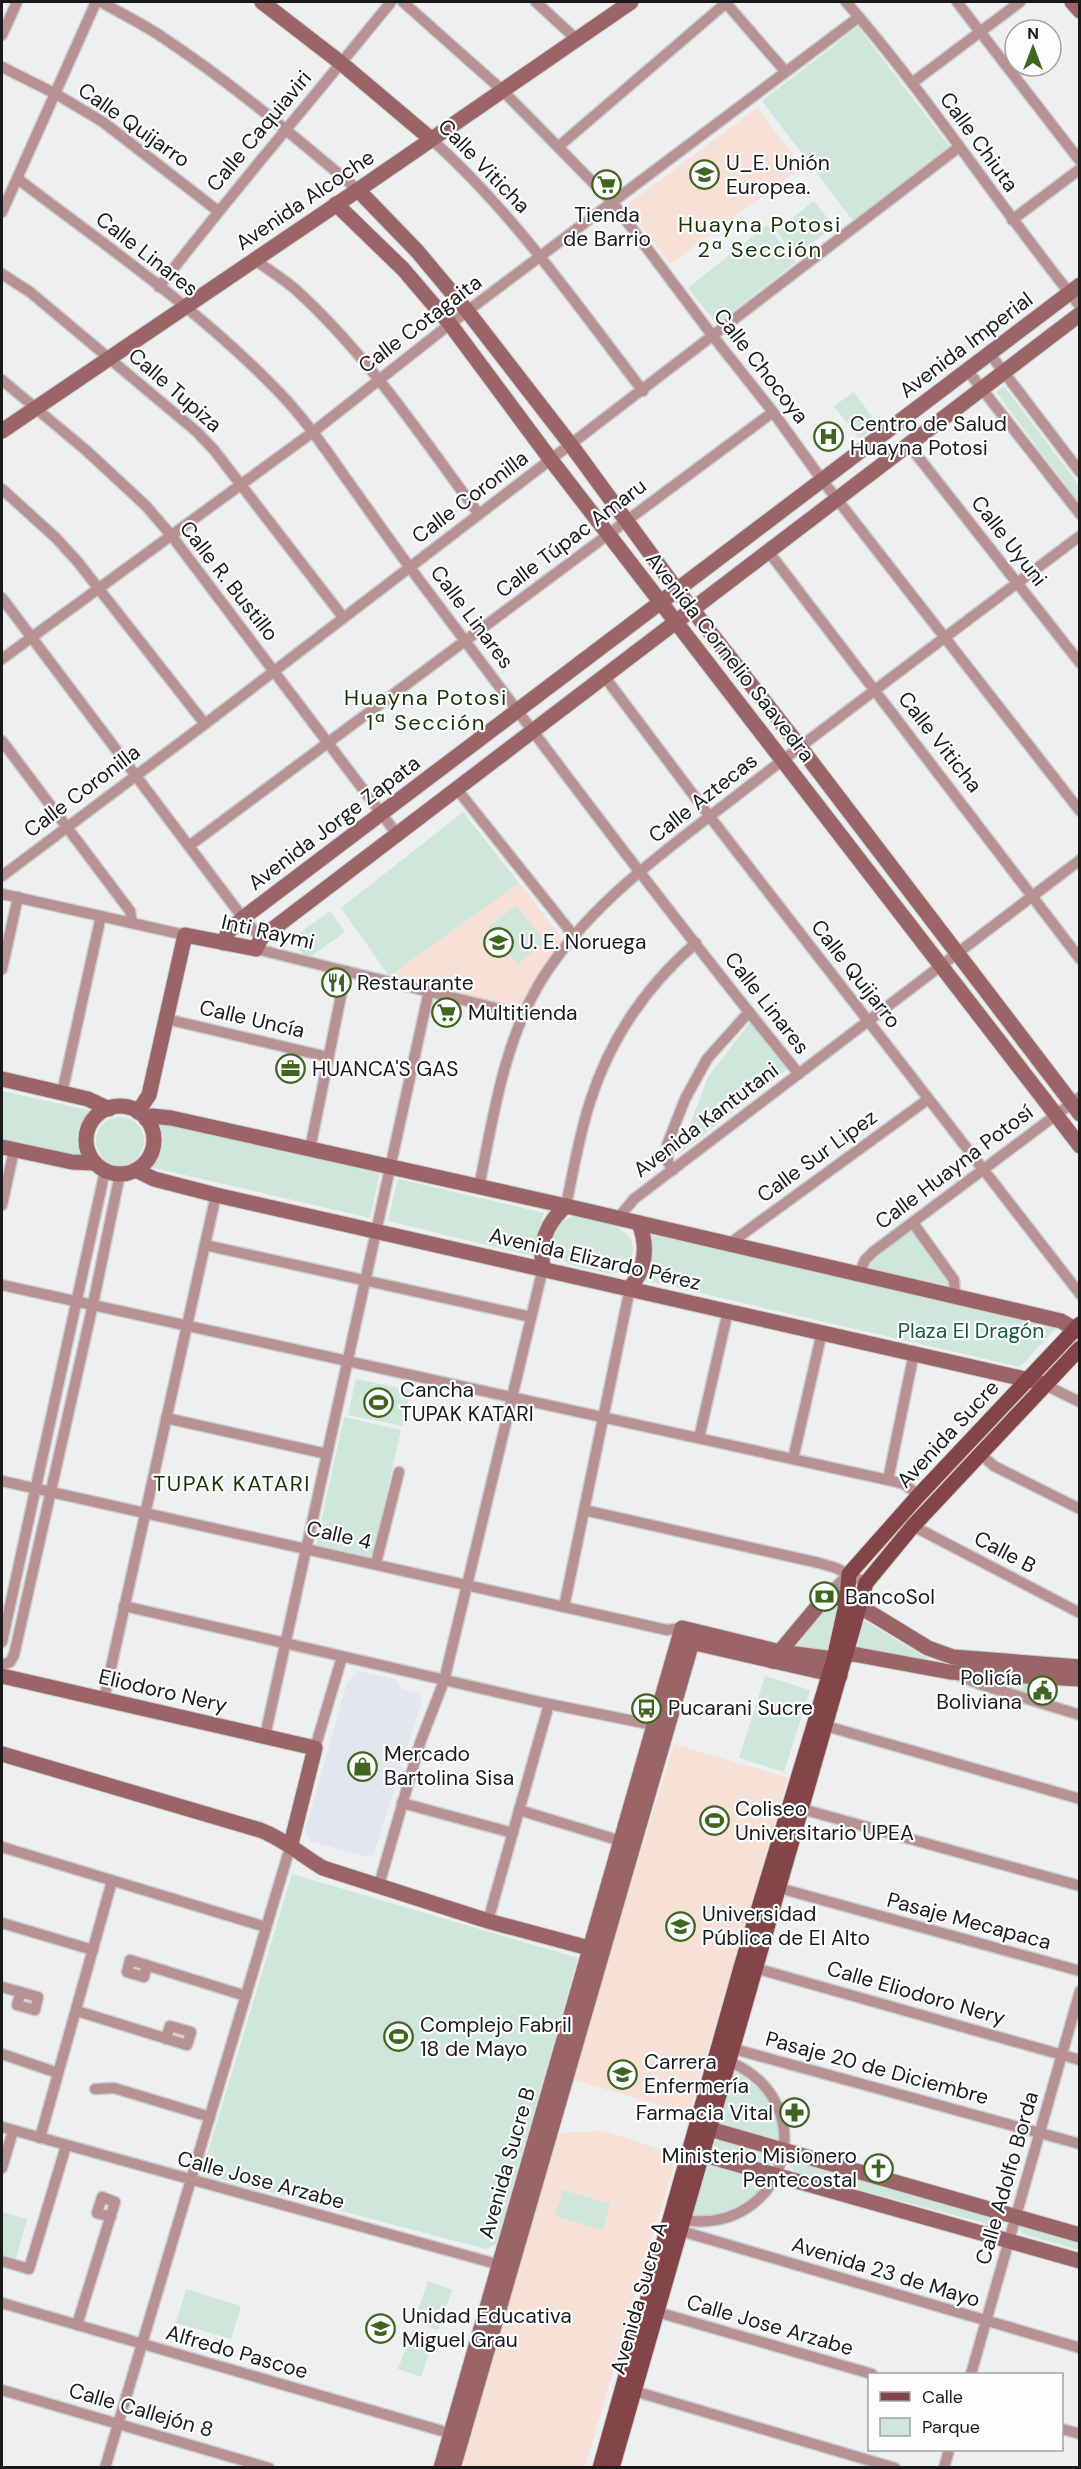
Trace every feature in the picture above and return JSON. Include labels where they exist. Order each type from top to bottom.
[{"type":"main road","name":"Avenida Sucre","points":[[849,1574],[919,1495],[1078,1328]]},
{"type":"main road","name":"Avenida Sucre","points":[[866,1583],[913,1526],[1080,1348]]},
{"type":"main road","points":[[849,1574],[853,1603]]},
{"type":"main road","points":[[837,1666],[853,1603],[866,1583]]},
{"type":"main road","name":"Avenida Sucre A","points":[[704,2128],[732,2055],[749,1966],[779,1888],[826,1726],[837,1666]]},
{"type":"main road","name":"Avenida Sucre A","points":[[600,2468],[697,2153],[837,1666]]},
{"type":"main road","name":"Avenida Sucre A","points":[[612,2468],[682,2225],[697,2153]]},
{"type":"street","points":[[2,35],[17,2]]},
{"type":"street","points":[[2,213],[96,2]]},
{"type":"street","points":[[101,2],[164,38],[287,130],[358,190]]},
{"type":"street","name":"Calle Viticha","points":[[262,2],[341,63],[431,139],[487,194],[541,257],[643,391]]},
{"type":"street","name":"Calle Caquiaviri","points":[[159,287],[218,211],[287,130],[390,2]]},
{"type":"street","name":"Calle Chocoya","points":[[403,2],[502,90],[613,203],[773,412],[822,480],[1080,811]]},
{"type":"street","points":[[536,2],[575,39]]},
{"type":"street","name":"Avenida Alcoche","points":[[2,431],[631,2]]},
{"type":"street","points":[[558,147],[726,2],[785,70]]},
{"type":"street","name":"Calle Chiuta","points":[[846,2],[912,83],[1012,220],[1074,289],[1080,306]]},
{"type":"street","points":[[957,2],[1080,161]]},
{"type":"street","points":[[912,83],[1020,2]]},
{"type":"street","points":[[1072,2],[1080,11]]},
{"type":"street","name":"Calle Cotagaita","points":[[2,659],[313,432],[450,324],[613,203],[785,70],[859,17]]},
{"type":"street","name":"Calle Quijarro","points":[[2,67],[56,94],[103,122],[131,141],[218,211]]},
{"type":"street","name":"Calle Coronilla","points":[[2,876],[205,724],[478,513],[643,391],[712,335],[959,147]]},
{"type":"street","points":[[1012,220],[1080,169]]},
{"type":"street","name":"Calle Linares","points":[[18,179],[184,307],[271,384],[313,432],[409,567],[533,732],[748,1012],[799,1074]]},
{"type":"street","name":"Avenida Cornelio Saavedra","points":[[358,190],[417,251],[468,312],[571,445],[692,610],[800,747],[955,953],[1077,1105]]},
{"type":"street","name":"Avenida Cornelio Saavedra","points":[[336,204],[403,269],[450,324],[676,622],[1080,1146]]},
{"type":"street","points":[[254,259],[293,288],[328,322],[379,380],[478,513]]},
{"type":"street","name":"Calle Tupiza","points":[[2,274],[30,292],[197,432],[343,617]]},
{"type":"street","name":"Avenida Imperial","points":[[677,590],[1074,289]]},
{"type":"street","name":"Avenida Imperial","points":[[692,610],[1080,314]]},
{"type":"street","points":[[990,354],[1080,472]]},
{"type":"street","points":[[968,371],[1080,514]]},
{"type":"street","name":"Calle R. Bustillo","points":[[2,380],[88,452],[146,506],[171,535],[396,833]]},
{"type":"street","name":"Calle Túpac Amaru","points":[[189,846],[773,412]]},
{"type":"street","name":"Calle Uyuni","points":[[908,444],[1080,663]]},
{"type":"street","points":[[2,489],[56,538],[99,587],[205,724]]},
{"type":"street","name":"Calle Aztecas","points":[[479,1187],[496,1101],[513,1040],[538,986],[573,936],[641,871],[945,636],[1080,536]]},
{"type":"street","name":"Calle Viticha","points":[[768,550],[874,692],[1080,959]]},
{"type":"street","name":"Avenida Jorge Zapata","points":[[224,943],[228,932],[243,918],[677,590]]},
{"type":"street","points":[[2,598],[243,918],[259,944],[396,833],[692,610]]},
{"type":"street","name":"Calle Quijarro","points":[[604,676],[927,1100],[1080,1294]]},
{"type":"street","points":[[2,741],[130,911],[132,923]]},
{"type":"street","points":[[456,788],[573,936]]},
{"type":"street","name":"Avenida Kantutani","points":[[618,1218],[634,1199],[940,964],[1080,860]]},
{"type":"street","name":"Inti Raymi","points":[[2,894],[224,943],[259,944],[346,971],[524,1015]]},
{"type":"street","points":[[2,969],[18,897]]},
{"type":"street","points":[[62,1093],[101,916]]},
{"type":"street","points":[[142,1115],[149,1095],[185,935]]},
{"type":"street","points":[[379,1885],[420,1743],[444,1680],[543,1268],[542,1248],[552,1221],[566,1206],[589,1105],[606,1060],[632,1013],[650,989],[696,943]]},
{"type":"street","points":[[310,1149],[346,971]]},
{"type":"street","points":[[265,1736],[429,991]]},
{"type":"street","points":[[673,1170],[668,1162],[668,1145],[685,1099],[707,1059],[748,1012]]},
{"type":"street","name":"Calle Uncía","points":[[166,1019],[328,1057]]},
{"type":"street","points":[[2,1079],[88,1099],[109,1108],[121,1107],[142,1115],[171,1118],[566,1206],[1061,1321],[1078,1328]]},
{"type":"street","name":"Calle Sur Lipez","points":[[729,1244],[927,1100]]},
{"type":"street","name":"Calle Huayna Potosí","points":[[859,1274],[864,1260],[873,1252],[1055,1115],[1077,1105]]},
{"type":"street","points":[[2,1676],[2,1665],[10,1662],[14,1655],[93,1304],[106,1169],[86,1145],[87,1132],[93,1120],[109,1108]]},
{"type":"street","points":[[2,1204],[8,1148],[106,1169],[136,1170],[147,1161],[153,1150],[152,1130],[142,1115]]},
{"type":"street","points":[[2,1642],[106,1169]]},
{"type":"street","name":"Avenida Elizardo Pérez","points":[[136,1170],[154,1179],[216,1195],[1028,1379],[1045,1385]]},
{"type":"street","points":[[104,1699],[216,1195]]},
{"type":"street","points":[[564,1607],[630,1288],[642,1269],[645,1254],[644,1239],[639,1223]]},
{"type":"street","points":[[913,1223],[954,1280],[955,1297]]},
{"type":"street","points":[[205,1245],[531,1317]]},
{"type":"street","points":[[2,1285],[888,1480],[904,1484],[919,1495]]},
{"type":"street","points":[[699,1438],[728,1311]]},
{"type":"street","points":[[793,1459],[822,1332]]},
{"type":"street","points":[[888,1480],[914,1353]]},
{"type":"street","points":[[1045,1385],[1080,1402]]},
{"type":"street","points":[[166,1418],[327,1454]]},
{"type":"street","points":[[980,1454],[994,1466],[1080,1509]]},
{"type":"street","points":[[376,1563],[399,1472]]},
{"type":"street","name":"Calle 4","points":[[2,1481],[376,1563],[683,1634]]},
{"type":"street","points":[[584,1510],[819,1563],[866,1583]]},
{"type":"street","name":"Calle B","points":[[913,1526],[1080,1613]]},
{"type":"street","points":[[776,1656],[828,1594],[849,1574]]},
{"type":"street","points":[[828,1594],[853,1603],[928,1648],[979,1684],[1080,1715]]},
{"type":"street","points":[[124,1606],[549,1704],[654,1725]]},
{"type":"street","points":[[683,1634],[776,1656],[837,1666],[853,1654],[1080,1679]]},
{"type":"street","name":"Avenida Sucre B","points":[[597,1950],[621,1841],[683,1634]]},
{"type":"street","name":"Avenida Sucre B","points":[[441,2468],[456,2435],[597,1950],[683,1634]]},
{"type":"street","points":[[105,2468],[291,1844],[315,1748],[342,1657]]},
{"type":"street","points":[[952,1665],[1080,1667]]},
{"type":"street","name":"Eliodoro Nery","points":[[2,1676],[315,1748]]},
{"type":"street","points":[[488,1921],[549,1704]]},
{"type":"street","points":[[826,1726],[1080,1799]]},
{"type":"street","points":[[2,1754],[260,1830],[291,1844],[323,1868],[488,1921],[597,1950]]},
{"type":"street","points":[[402,1803],[513,1833]]},
{"type":"street","points":[[802,1809],[1080,1886]]},
{"type":"street","points":[[519,1810],[621,1841]]},
{"type":"street","points":[[2,1847],[266,1927]]},
{"type":"street","points":[[40,2138],[112,1881]]},
{"type":"street","name":"Pasaje Mecapaca","points":[[779,1888],[1080,1971]]},
{"type":"street","points":[[2,1923],[93,1950]]},
{"type":"street","points":[[147,1965],[246,1996]]},
{"type":"street","name":"Calle Eliodoro Nery","points":[[749,1966],[1080,2060]]},
{"type":"street","points":[[2,1987],[21,1992]]},
{"type":"street","name":"Calle Adolfo Borda","points":[[970,2373],[1080,1991]]},
{"type":"street","points":[[77,2011],[166,2039]]},
{"type":"street","points":[[2,2054],[58,2073]]},
{"type":"street","points":[[746,2070],[753,2054]]},
{"type":"street","name":"Pasaje 20 de Diciembre","points":[[732,2055],[753,2054],[1080,2144]]},
{"type":"street","points":[[682,2225],[712,2221],[739,2213],[762,2196],[777,2175],[784,2151],[784,2130],[779,2109],[762,2083],[732,2055]]},
{"type":"street","points":[[95,2089],[114,2088],[210,2117]]},
{"type":"street","name":"Calle Jose Arzabe","points":[[2,2127],[190,2181],[505,2266]]},
{"type":"street","points":[[704,2128],[1080,2235]]},
{"type":"street","points":[[2,2168],[13,2131]]},
{"type":"street","points":[[2,2261],[29,2269],[66,2146]]},
{"type":"street","points":[[697,2153],[1080,2261]]},
{"type":"street","points":[[77,2325],[111,2217]]},
{"type":"street","name":"Avenida 23 de Mayo","points":[[682,2225],[986,2322],[1080,2348]]},
{"type":"street","name":"Alfredo Pascoe","points":[[2,2303],[456,2435]]},
{"type":"street","name":"Calle Jose Arzabe","points":[[657,2312],[869,2373]]},
{"type":"street","name":"Calle Callejón 8","points":[[2,2390],[269,2468]]},
{"type":"street","points":[[634,2391],[895,2468]]},
{"type":"street","points":[[1063,2429],[1080,2434]]},
{"type":"street","name":"Avenida Sucre B","points":[[453,2468],[456,2435]]},
{"type":"street","points":[[944,2468],[949,2451]]},
{"type":"shaded area","points":[[757,108],[802,167],[670,264],[627,208],[628,204]]},
{"type":"shaded area","name":"U. E. Noruega","points":[[519,883],[562,938],[562,947],[524,1004],[519,1006],[488,1000],[389,976]]},
{"type":"shaded area","name":"Mercado Bartolina Sisa","points":[[358,1671],[395,1679],[401,1689],[417,1693],[422,1701],[374,1853],[367,1857],[310,1841],[305,1831],[347,1683]]},
{"type":"shaded area","name":"Universidad Pública de El Alto","points":[[674,1744],[788,1778],[690,2110],[686,2113],[575,2080],[573,2075]]},
{"type":"shaded area","points":[[604,2131],[677,2154],[585,2467],[455,2468],[557,2133]]},
{"type":"green space","points":[[858,27],[950,147],[854,222],[762,101]]},
{"type":"green space","points":[[814,201],[834,226],[796,256],[776,231]]},
{"type":"green space","points":[[767,225],[796,262],[717,324],[688,288]]},
{"type":"green space","points":[[1004,386],[1079,485],[1079,503],[996,392]]},
{"type":"green space","points":[[854,392],[878,425],[859,439],[834,406]]},
{"type":"green space","points":[[463,812],[519,883],[389,976],[341,908]]},
{"type":"green space","points":[[516,905],[545,942],[517,964],[488,928]]},
{"type":"green space","points":[[330,911],[345,932],[307,959],[292,938]]},
{"type":"green space","points":[[751,1021],[790,1067],[679,1154],[708,1077]]},
{"type":"green space","points":[[2,1091],[92,1111],[86,1116],[77,1133],[78,1145],[83,1158],[2,1139]]},
{"type":"green space","points":[[115,1117],[125,1117],[140,1127],[144,1141],[143,1150],[134,1161],[125,1165],[115,1165],[100,1155],[96,1146],[96,1136],[106,1121]]},
{"type":"green space","points":[[159,1122],[380,1172],[370,1218],[150,1167],[161,1152],[163,1135]]},
{"type":"green space","points":[[398,1179],[544,1213],[533,1256],[388,1221]]},
{"type":"green space","points":[[574,1216],[614,1226],[629,1237],[633,1245],[632,1256],[622,1270],[613,1274],[587,1269],[575,1266],[556,1255],[553,1246],[555,1235],[563,1220]]},
{"type":"green space","points":[[909,1232],[913,1233],[954,1287],[868,1269],[867,1264]]},
{"type":"green space","name":"Plaza El Dragón","points":[[649,1234],[1053,1324],[1056,1328],[1020,1367],[639,1279],[649,1258]]},
{"type":"green space","name":"Cancha TUPAK KATARI","points":[[356,1379],[410,1390],[403,1426],[348,1415]]},
{"type":"green space","points":[[344,1417],[401,1430],[372,1557],[316,1545]]},
{"type":"green space","points":[[828,1602],[834,1602],[839,1608],[828,1651],[822,1655],[792,1646]]},
{"type":"green space","points":[[865,1621],[937,1664],[857,1647],[861,1622]]},
{"type":"green space","points":[[765,1676],[810,1690],[784,1772],[739,1758]]},
{"type":"green space","points":[[975,1681],[1059,1682],[1052,1701]]},
{"type":"green space","name":"Complejo Fabril 18 de Mayo","points":[[292,1874],[578,1958],[496,2244],[486,2249],[204,2175],[203,2168]]},
{"type":"green space","points":[[734,2072],[752,2084],[768,2101],[778,2121],[780,2132],[778,2143],[717,2124],[731,2074]]},
{"type":"green space","points":[[718,2138],[777,2155],[776,2163],[771,2165],[715,2149],[714,2143]]},
{"type":"green space","points":[[794,2160],[1005,2219],[1004,2224],[996,2226],[795,2173],[790,2166]]},
{"type":"green space","points":[[710,2161],[769,2180],[752,2197],[735,2208],[715,2214],[692,2216],[706,2164]]},
{"type":"green space","points":[[563,2190],[610,2204],[603,2230],[555,2216]]},
{"type":"green space","points":[[3,2212],[27,2219],[16,2258],[2,2254]]},
{"type":"green space","points":[[1021,2224],[1079,2237],[1079,2250],[1023,2234],[1019,2228]]},
{"type":"green space","points":[[428,2281],[452,2290],[438,2330],[414,2322]]},
{"type":"green space","points":[[186,2289],[241,2306],[231,2339],[176,2323]]},
{"type":"green space","points":[[413,2329],[435,2336],[421,2377],[398,2369]]},
{"type":"place","name":"U_E. Unión Europea.","points":[[705,175]]},
{"type":"place","name":"Tienda de Barrio","points":[[607,184]]},
{"type":"place","name":"Centro de Salud Huayna Potosi","points":[[829,436]]},
{"type":"place","name":"U. E. Noruega","points":[[499,942]]},
{"type":"place","name":"Restaurante","points":[[336,983]]},
{"type":"place","name":"Multitienda","points":[[447,1013]]},
{"type":"place","name":"HUANCA'S GAS","points":[[291,1069]]},
{"type":"place","name":"Cancha TUPAK KATARI","points":[[379,1402]]},
{"type":"place","name":"BancoSol","points":[[824,1597]]},
{"type":"place","name":"Policía Boliviana","points":[[1043,1690]]},
{"type":"place","name":"Pucarani Sucre","points":[[647,1708]]},
{"type":"place","name":"Mercado Bartolina Sisa","points":[[363,1766]]},
{"type":"place","name":"Coliseo Universitario UPEA","points":[[714,1821]]},
{"type":"place","name":"Universidad Pública de El Alto","points":[[681,1926]]},
{"type":"place","name":"Complejo Fabril 18 de Mayo","points":[[399,2037]]},
{"type":"place","name":"Carrera Enfermería","points":[[623,2074]]},
{"type":"place","name":"Farmacia Vital","points":[[794,2113]]},
{"type":"place","name":"Ministerio Misionero Pentecostal","points":[[878,2168]]},
{"type":"place","name":"Unidad Educativa Miguel Grau","points":[[381,2328]]},
{"type":"district","name":"Huayna Potosi 2ª Sección","points":[[760,236]]},
{"type":"district","name":"Huayna Potosi 1ª Sección","points":[[426,710]]},
{"type":"district","name":"TUPAK KATARI","points":[[232,1483]]}]
